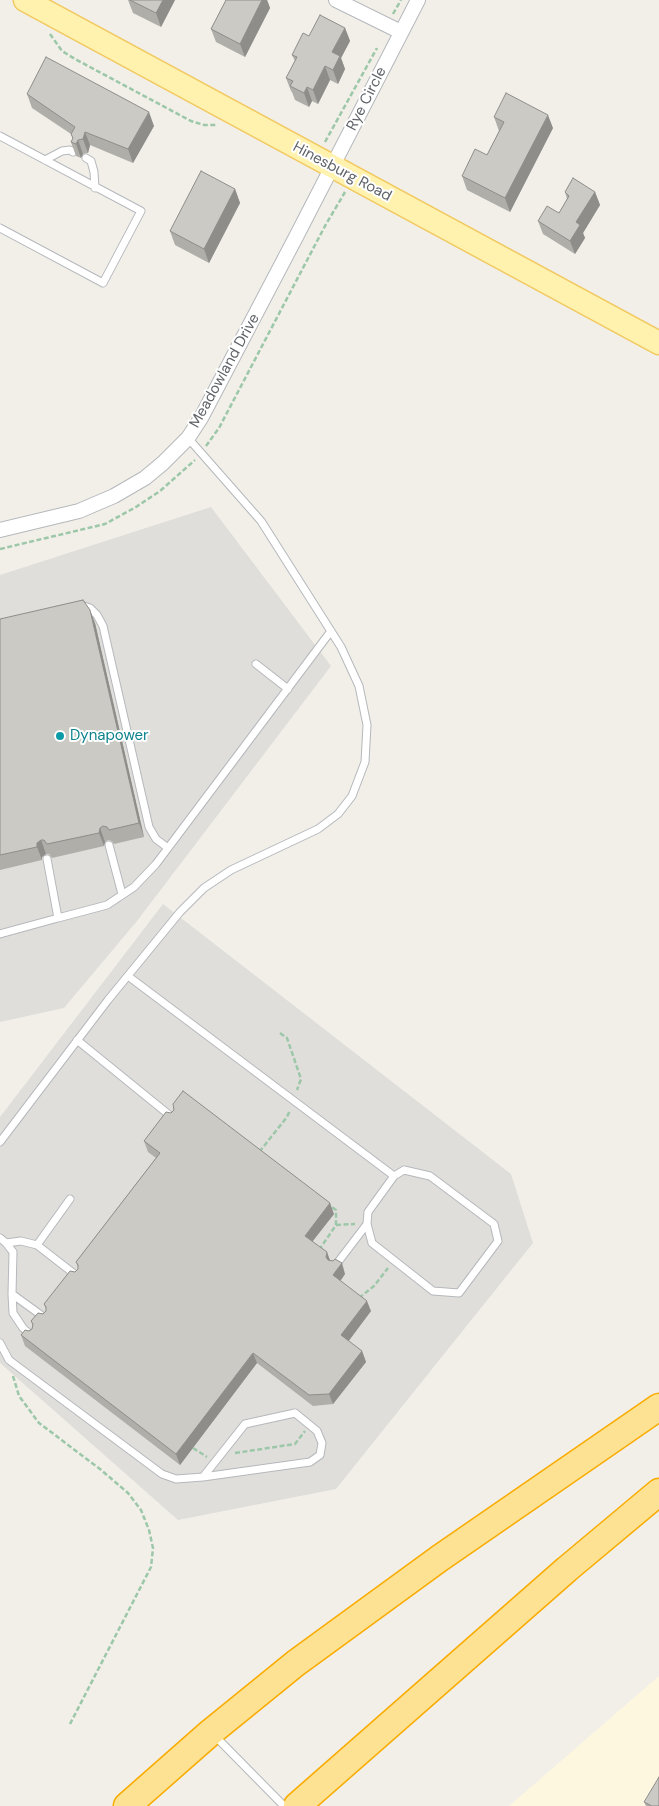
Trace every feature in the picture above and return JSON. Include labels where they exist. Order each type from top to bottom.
[{"type":"highway","points":[[127,1806],[211,1732],[296,1663],[440,1558],[659,1407]]},
{"type":"highway","points":[[296,1806],[659,1492]]},
{"type":"main road","name":"Hinesburg Road","points":[[25,0],[659,343]]},
{"type":"street","points":[[336,0],[402,32]]},
{"type":"street","name":"Rye Circle","points":[[324,162],[402,32],[418,0]]},
{"type":"street","name":"Meadowland Drive","points":[[0,530],[79,511],[114,496],[145,478],[164,463],[188,438],[215,392],[324,162]]},
{"type":"lane","points":[[0,136],[141,212],[103,283],[0,228]]},
{"type":"lane","points":[[45,160],[62,151],[70,150],[73,152]]},
{"type":"lane","points":[[86,158],[91,161],[95,188]]},
{"type":"lane","points":[[0,1142],[128,976],[180,912],[204,888],[232,870],[318,829],[338,814],[352,796],[365,762],[367,725],[359,686],[341,647],[261,521],[188,438]]},
{"type":"lane","points":[[75,605],[90,608],[97,615],[103,626],[149,827],[156,839],[168,848]]},
{"type":"lane","points":[[0,934],[107,905],[134,887],[156,864],[331,631]]},
{"type":"lane","points":[[256,664],[288,689]]},
{"type":"lane","points":[[109,845],[122,894]]},
{"type":"lane","points":[[47,859],[58,918]]},
{"type":"lane","points":[[128,976],[394,1176]]},
{"type":"lane","points":[[78,1040],[173,1118]]},
{"type":"lane","points":[[404,1170],[430,1176],[494,1224],[498,1241],[459,1293],[433,1291],[372,1243],[367,1224],[368,1212],[394,1176],[404,1170]]},
{"type":"lane","points":[[37,1245],[70,1200]]},
{"type":"lane","points":[[335,1266],[367,1224]]},
{"type":"lane","points":[[3,1240],[21,1241],[37,1245],[77,1277]]},
{"type":"lane","points":[[3,1240],[12,1252],[13,1259],[13,1314],[23,1328],[32,1336]]},
{"type":"lane","points":[[12,1294],[45,1319]]},
{"type":"lane","points":[[0,1343],[9,1360],[162,1474],[176,1479],[203,1477],[310,1462],[320,1455],[322,1443],[317,1430],[294,1413],[245,1424],[203,1477]]},
{"type":"lane","points":[[211,1732],[284,1806]]},
{"type":"path","points":[[324,162],[388,25]]},
{"type":"path","points":[[49,32],[62,51],[75,60],[191,121],[204,125],[220,125]]},
{"type":"path","points":[[268,1156],[260,1150],[287,1117],[300,1079],[287,1038],[280,1033]]},
{"type":"path","points":[[317,1252],[336,1225],[336,1210],[328,1204]]},
{"type":"path","points":[[336,1225],[367,1224]]},
{"type":"path","points":[[357,1301],[374,1286],[394,1260]]},
{"type":"path","points":[[9,1360],[20,1396],[39,1423],[100,1469],[128,1493],[141,1510],[149,1530],[153,1548],[151,1567],[70,1724]]},
{"type":"path","points":[[193,1448],[206,1458],[295,1444]]},
{"type":"shaded area","points":[[211,507],[331,666],[137,921],[64,1008],[0,1022],[0,575]]},
{"type":"shaded area","points":[[163,904],[511,1174],[533,1243],[336,1489],[178,1520],[0,1363],[0,1117]]},
{"type":"shaded area","points":[[659,1676],[659,1806],[509,1806]]},
{"type":"building","points":[[130,0],[163,0],[156,13]]},
{"type":"building","points":[[226,0],[262,0],[240,44],[211,29]]},
{"type":"building","points":[[320,15],[345,28],[332,52],[340,56],[333,70],[325,66],[313,90],[307,87],[304,93],[290,86],[293,81],[286,78],[297,57],[292,55],[303,33],[309,36]]},
{"type":"building","points":[[46,57],[149,112],[128,149],[85,132],[83,139],[78,140],[76,144],[71,142],[73,138],[71,134],[75,127],[27,94]]},
{"type":"building","points":[[506,93],[548,115],[505,198],[462,176],[475,149],[487,155],[504,122],[494,117]]},
{"type":"building","points":[[201,171],[235,189],[204,249],[170,231]]},
{"type":"building","points":[[573,178],[595,192],[576,222],[580,225],[570,241],[538,221],[547,206],[559,213],[569,196],[565,192]]},
{"type":"building","name":"Dynapower","points":[[83,600],[90,610],[139,823],[109,830],[103,826],[100,828],[99,833],[47,844],[44,840],[41,840],[37,843],[37,847],[0,855],[0,619]]},
{"type":"building","points":[[183,1091],[330,1203],[305,1236],[327,1252],[326,1257],[328,1260],[333,1261],[335,1259],[342,1263],[333,1275],[367,1301],[341,1335],[362,1351],[329,1394],[309,1395],[253,1353],[176,1454],[21,1335],[25,1330],[29,1331],[32,1329],[33,1324],[31,1321],[38,1313],[43,1314],[46,1311],[44,1304],[70,1271],[75,1272],[78,1269],[76,1262],[160,1153],[144,1141],[166,1112],[171,1113],[174,1110],[173,1104]]},
{"type":"building","points":[[659,1777],[659,1806],[652,1806],[644,1802]]},
{"type":"place","name":"Dynapower","points":[[60,736]]}]
